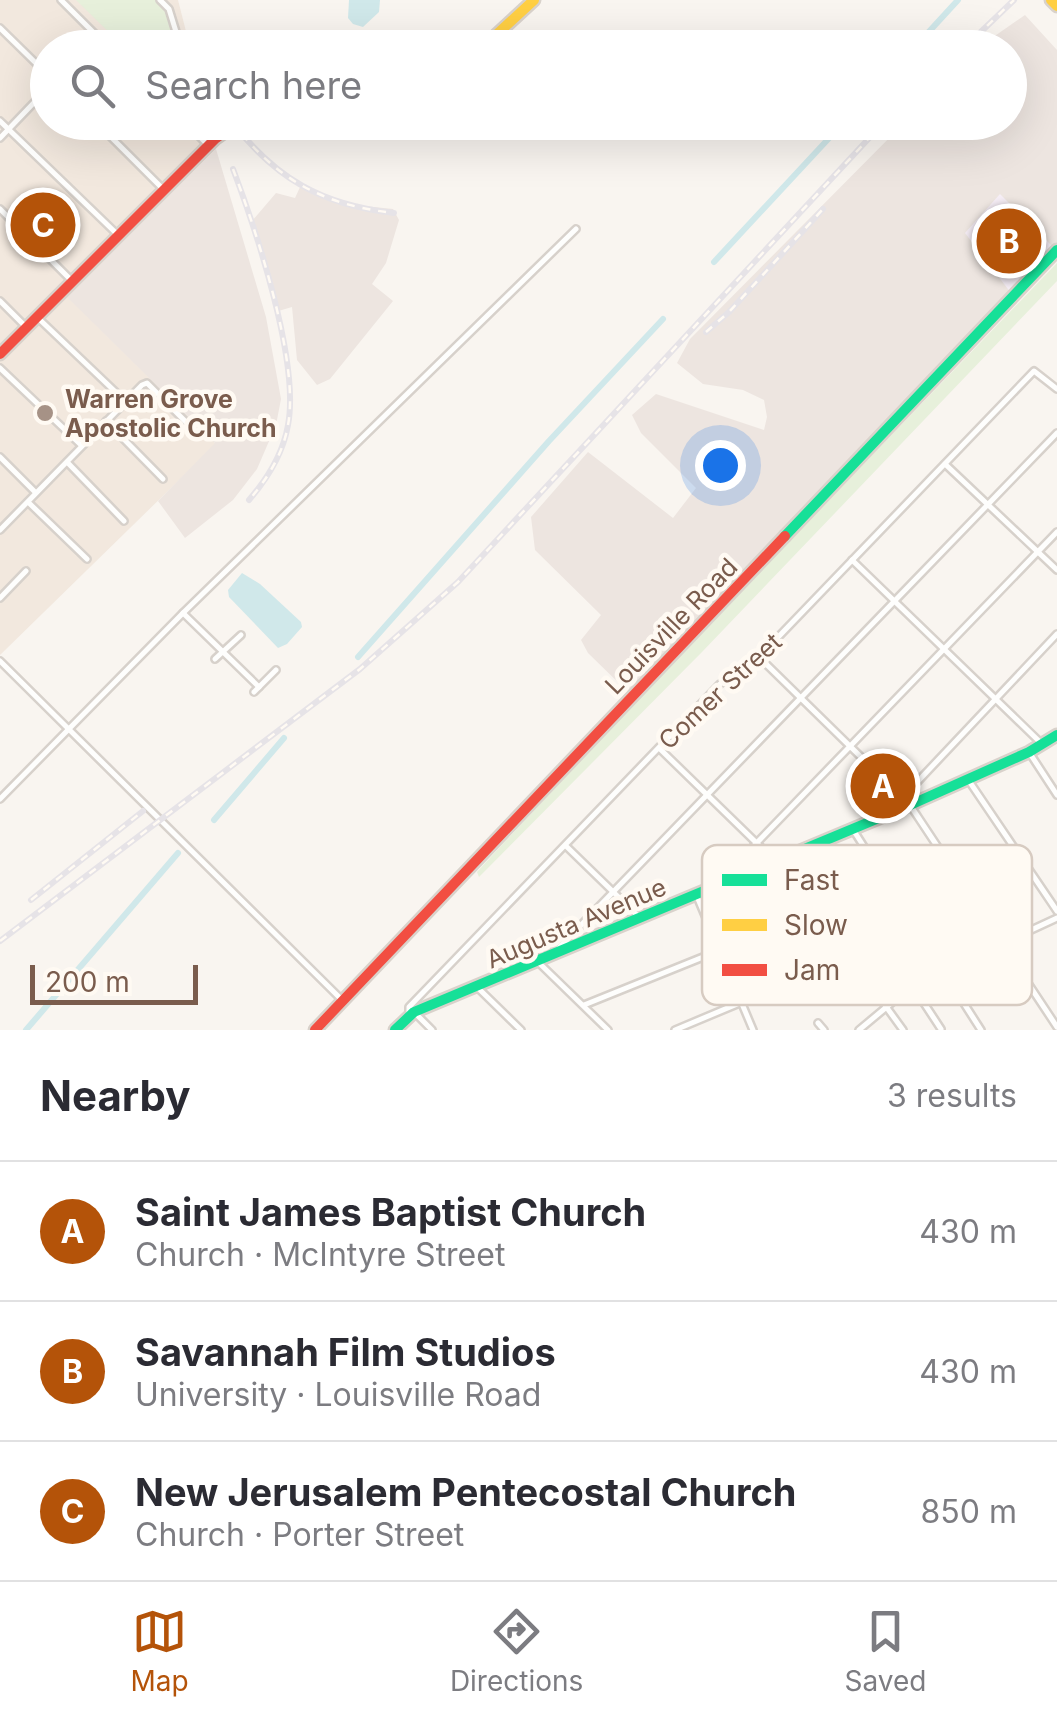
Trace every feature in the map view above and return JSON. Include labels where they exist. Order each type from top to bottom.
[{"type":"main road","points":[[502,30],[534,0]]},
{"type":"main road","points":[[1051,0],[1057,6]]},
{"type":"main road","points":[[0,354],[215,140]]},
{"type":"main road","name":"Louisville Road","points":[[315,1030],[1057,250]]},
{"type":"main road","name":"Augusta Avenue","points":[[814,845],[888,813],[906,801],[1029,752],[1052,737]]},
{"type":"main road","name":"Augusta Avenue","points":[[394,1030],[412,1014],[702,891]]},
{"type":"street","points":[[61,0],[90,30]]},
{"type":"street","points":[[160,0],[168,9],[175,30]]},
{"type":"street","points":[[0,28],[30,57]]},
{"type":"street","points":[[0,138],[30,107]]},
{"type":"street","points":[[0,120],[118,235]]},
{"type":"street","points":[[114,140],[164,190]]},
{"type":"street","points":[[203,140],[208,145]]},
{"type":"street","points":[[207,140],[208,145]]},
{"type":"street","points":[[0,210],[72,281]]},
{"type":"street","points":[[0,799],[576,229]]},
{"type":"street","points":[[0,301],[26,328]]},
{"type":"street","points":[[36,318],[124,400]]},
{"type":"street","points":[[0,368],[81,445]]},
{"type":"street","name":"Comer Street","points":[[412,1014],[409,1007],[720,684],[759,657],[1038,370],[1057,388]]},
{"type":"street","points":[[0,530],[124,400],[147,383],[188,424]]},
{"type":"street","points":[[106,421],[163,479]]},
{"type":"street","points":[[556,951],[1057,433]]},
{"type":"street","points":[[0,456],[36,492]]},
{"type":"street","points":[[66,462],[124,521]]},
{"type":"street","points":[[945,464],[1057,570]]},
{"type":"street","points":[[27,501],[87,559]]},
{"type":"street","points":[[660,748],[756,844],[1057,532]]},
{"type":"street","points":[[852,560],[995,698],[1052,737]]},
{"type":"street","points":[[0,598],[26,571]]},
{"type":"street","points":[[184,613],[256,690],[276,670]]},
{"type":"street","points":[[906,801],[995,698],[1057,634]]},
{"type":"street","points":[[215,658],[240,635]]},
{"type":"street","points":[[759,657],[906,801],[935,845]]},
{"type":"street","points":[[0,660],[342,1002]]},
{"type":"street","points":[[1029,752],[1057,795]]},
{"type":"street","points":[[967,778],[1011,845]]},
{"type":"street","points":[[852,828],[863,845]]},
{"type":"street","points":[[565,845],[639,917]]},
{"type":"street","points":[[1032,877],[1057,915],[1032,928]]},
{"type":"street","points":[[696,894],[702,910]]},
{"type":"street","points":[[584,1004],[702,957]]},
{"type":"street","points":[[536,960],[608,1030]]},
{"type":"street","points":[[476,987],[521,1030]]},
{"type":"street","points":[[1032,990],[1057,1027]]},
{"type":"street","points":[[675,1030],[739,1005]]},
{"type":"street","points":[[742,1005],[752,1030]]},
{"type":"street","points":[[882,1005],[902,1030]]},
{"type":"street","points":[[858,1030],[888,1005]]},
{"type":"street","points":[[926,1005],[941,1029]]},
{"type":"street","points":[[966,1005],[982,1030]]},
{"type":"street","points":[[412,1014],[432,1030]]},
{"type":"street","points":[[818,1023],[824,1030]]},
{"type":"shaded area","points":[[0,0],[178,0],[186,30],[30,30],[30,140],[214,140],[216,149],[68,297],[216,444],[0,655]]},
{"type":"shaded area","points":[[1025,15],[1057,50],[1057,251],[632,696],[588,653],[581,640],[601,615],[535,550],[531,517],[588,452],[673,518],[696,488],[641,433],[632,415],[656,394],[764,430],[764,400],[743,390],[703,384],[677,363],[690,339],[887,140],[1027,140],[1027,30],[1003,30]]},
{"type":"shaded area","points":[[216,149],[266,317],[281,399],[276,425],[257,469],[233,500],[185,538],[158,501],[215,443],[67,297]]},
{"type":"shaded area","points":[[301,185],[345,204],[393,209],[399,220],[386,263],[372,284],[393,301],[330,379],[317,385],[297,360],[292,307],[275,312],[252,221],[276,193],[295,198]]},
{"type":"shaded area","points":[[1000,194],[1054,248],[1011,293],[965,233]]},
{"type":"green space","points":[[76,0],[155,0],[167,11],[172,30],[107,30]]},
{"type":"green space","points":[[1057,263],[1057,281],[702,652],[479,877],[477,872],[620,718]]},
{"type":"water","points":[[349,0],[380,0],[379,12],[363,27],[353,24],[348,18]]},
{"type":"water","points":[[242,573],[260,584],[301,622],[302,627],[287,644],[278,648],[229,597],[228,590]]},
{"type":"waterway","points":[[930,30],[958,0]]},
{"type":"waterway","points":[[714,262],[827,140]]},
{"type":"waterway","points":[[358,657],[663,319]]},
{"type":"waterway","points":[[214,820],[284,738]]},
{"type":"waterway","points":[[26,1030],[178,853]]},
{"type":"railway","points":[[983,30],[1014,0]]},
{"type":"railway","points":[[247,140],[284,174],[323,196],[394,213]]},
{"type":"railway","points":[[0,941],[360,669],[458,582],[867,140]]},
{"type":"railway","points":[[233,169],[274,296],[290,398],[288,425],[278,456],[249,500]]},
{"type":"railway","points":[[706,332],[823,209]]},
{"type":"railway","points":[[31,900],[143,811]]},
{"type":"traffic: fast","points":[[785,536],[1057,250]]},
{"type":"traffic: fast","points":[[814,845],[1029,752],[1057,735]]},
{"type":"traffic: fast","points":[[395,1030],[414,1012],[702,892]]},
{"type":"traffic: slow","points":[[502,30],[534,0]]},
{"type":"traffic: slow","points":[[1051,0],[1057,6]]},
{"type":"traffic: jam","points":[[0,354],[214,140]]},
{"type":"traffic: jam","points":[[315,1030],[785,536]]},
{"type":"place","name":"New Jerusalem Pentecostal Church","points":[[43,225]]},
{"type":"place","name":"Savannah Film Studios","points":[[1009,241]]},
{"type":"place","name":"Warren Grove Apostolic Church","points":[[45,413]]},
{"type":"place","name":"Saint James Baptist Church","points":[[883,786]]}]
